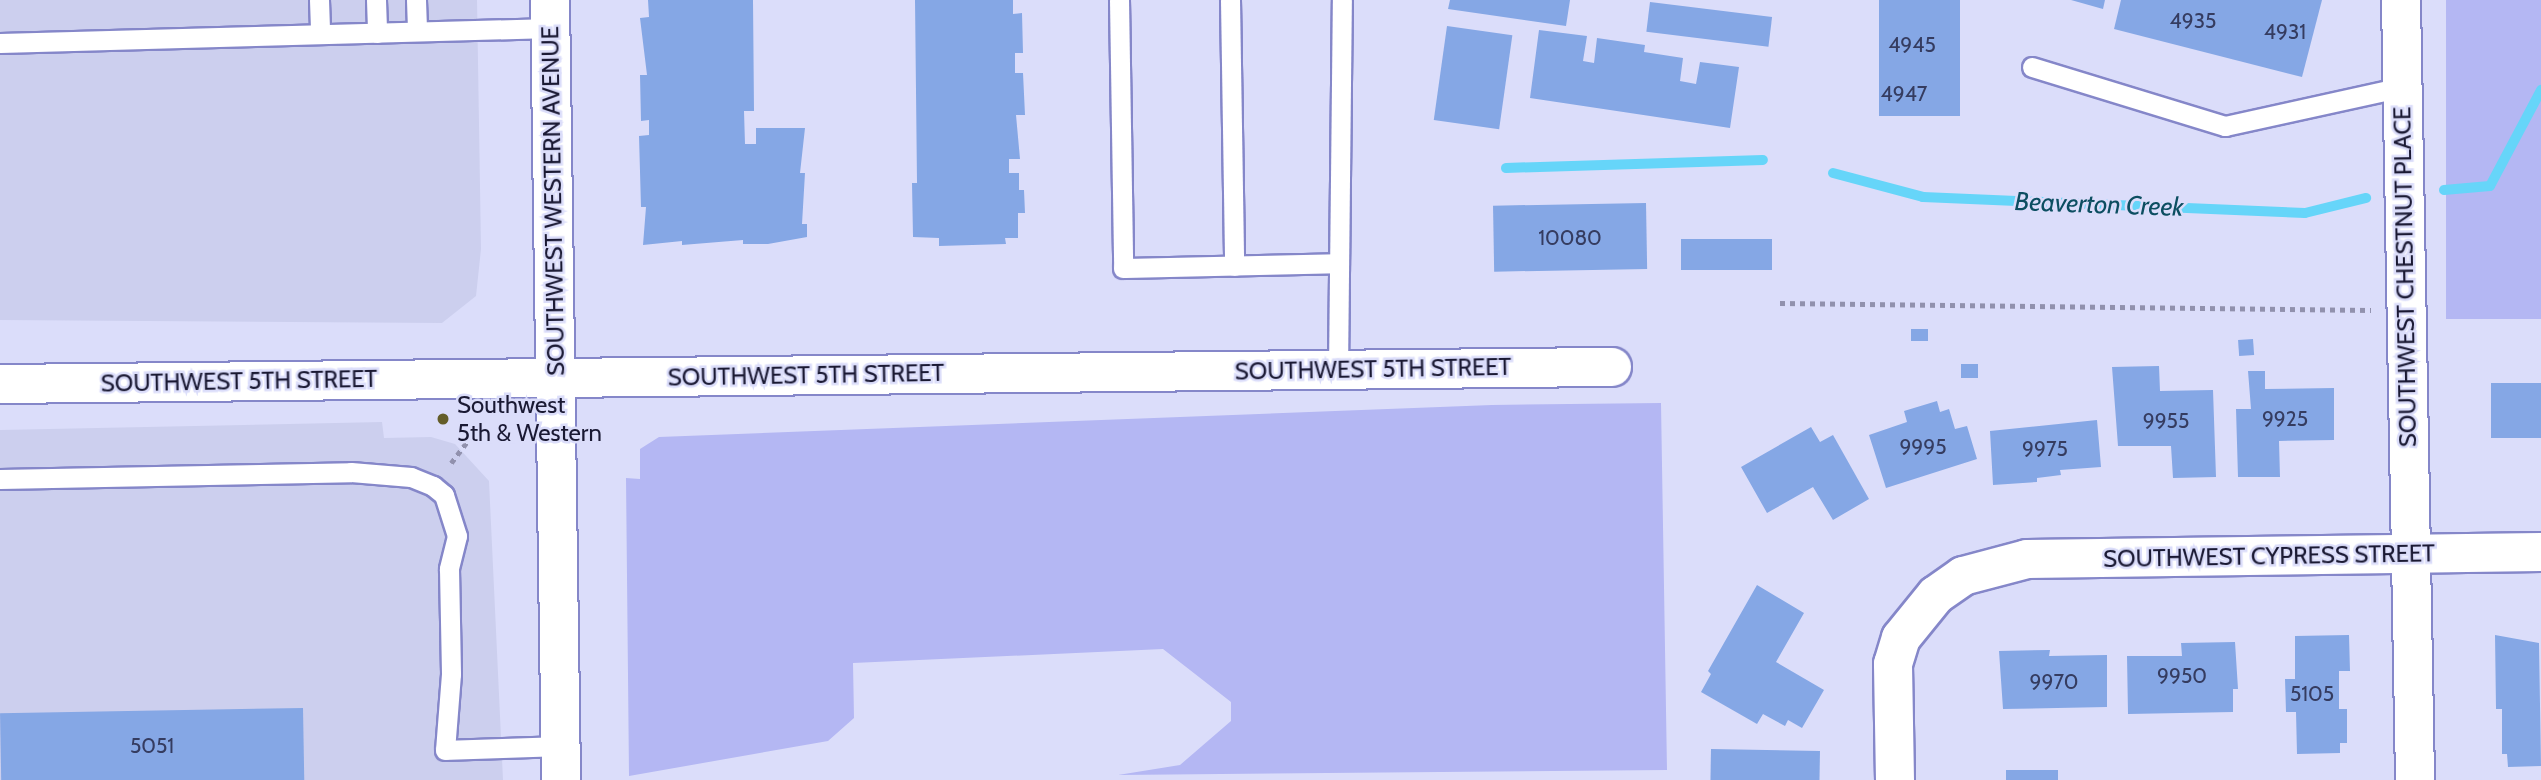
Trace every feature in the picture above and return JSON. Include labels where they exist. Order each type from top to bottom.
[{"type":"street","name":"SOUTHWEST CHESTNUT PLACE","points":[[2401,0],[2415,780]]},
{"type":"street","name":"SOUTHWEST WESTERN AVENUE","points":[[551,14],[561,763]]},
{"type":"street","name":"SOUTHWEST 5TH STREET","points":[[0,384],[1612,367]]},
{"type":"street","name":"SOUTHWEST CYPRESS STREET","points":[[1895,780],[1893,664],[1901,638],[1936,595],[1963,576],[2027,559],[2541,552]]},
{"type":"lane","points":[[319,0],[320,34]]},
{"type":"lane","points":[[376,0],[377,33]]},
{"type":"lane","points":[[416,0],[417,32]]},
{"type":"lane","points":[[1119,0],[1123,268],[1338,263]]},
{"type":"lane","points":[[1230,0],[1234,266]]},
{"type":"lane","points":[[1338,370],[1342,0]]},
{"type":"lane","points":[[0,43],[417,32],[551,14]]},
{"type":"lane","points":[[2032,66],[2225,126],[2402,87]]},
{"type":"lane","points":[[0,479],[351,472],[411,477],[433,486],[444,495],[457,536],[449,569],[452,674],[445,750],[561,763]]},
{"type":"path","points":[[1780,303],[2407,311]]},
{"type":"path","points":[[433,486],[472,435]]},
{"type":"shaded area","points":[[0,0],[477,0],[481,249],[476,296],[442,323],[0,320]]},
{"type":"shaded area","points":[[2446,0],[2541,0],[2541,319],[2446,319]]},
{"type":"shaded area","points":[[1661,403],[1667,770],[1118,775],[1180,765],[1231,721],[1231,702],[1163,649],[853,663],[854,718],[828,741],[629,776],[626,478],[640,479],[640,449],[659,437],[1492,405]]},
{"type":"shaded area","points":[[382,422],[384,438],[431,437],[455,444],[489,481],[503,780],[0,780],[0,430]]},
{"type":"building","points":[[648,0],[753,0],[754,111],[744,111],[745,144],[756,144],[756,128],[805,128],[800,173],[805,173],[802,224],[807,224],[807,237],[768,244],[743,244],[743,240],[643,245],[646,207],[641,207],[639,136],[649,135],[649,120],[641,121],[640,75],[647,75],[640,18],[649,17]]},
{"type":"building","points":[[915,0],[1013,0],[1013,14],[1022,13],[1023,53],[1015,53],[1015,73],[1023,73],[1025,115],[1016,115],[1020,159],[1009,159],[1009,173],[1019,173],[1019,190],[1024,190],[1025,213],[1018,213],[1018,238],[1005,238],[1006,244],[939,246],[939,238],[913,237],[912,183],[917,183]]},
{"type":"building","points":[[1450,0],[1570,0],[1566,26],[1448,9]]},
{"type":"building","points":[[1879,0],[1960,0],[1960,116],[1879,116]]},
{"type":"building","points":[[2071,0],[2105,0],[2103,9]]},
{"type":"building","points":[[2121,0],[2322,0],[2302,77],[2114,29]]},
{"type":"building","points":[[1650,2],[1772,17],[1768,47],[1646,32]]},
{"type":"building","points":[[1447,26],[1512,35],[1499,129],[1434,120]]},
{"type":"building","points":[[1539,30],[1587,36],[1583,61],[1594,63],[1597,38],[1645,45],[1644,52],[1683,58],[1680,81],[1696,84],[1700,62],[1739,67],[1730,128],[1530,98]]},
{"type":"building","points":[[1646,203],[1647,269],[1494,272],[1493,206]]},
{"type":"building","points":[[1681,239],[1772,239],[1772,270],[1681,270]]},
{"type":"building","points":[[1911,329],[1928,329],[1928,341],[1911,341]]},
{"type":"building","points":[[2253,339],[2254,355],[2239,356],[2238,340]]},
{"type":"building","points":[[1961,364],[1978,364],[1978,378],[1961,378]]},
{"type":"building","points":[[2159,366],[2160,391],[2213,390],[2216,477],[2173,478],[2171,446],[2118,446],[2112,367]]},
{"type":"building","points":[[2248,371],[2265,371],[2265,389],[2334,388],[2334,440],[2279,441],[2280,477],[2238,477],[2236,409],[2251,409]]},
{"type":"building","points":[[2491,383],[2541,383],[2541,438],[2491,438]]},
{"type":"building","points":[[1937,401],[1940,412],[1949,409],[1955,429],[1967,426],[1977,459],[1886,488],[1869,435],[1907,422],[1904,411]]},
{"type":"building","points":[[2097,420],[2101,467],[2060,470],[2061,475],[2037,478],[2037,482],[1993,485],[1990,431]]},
{"type":"building","points":[[1811,427],[1820,442],[1833,435],[1869,499],[1833,520],[1813,487],[1767,513],[1741,467]]},
{"type":"building","points":[[1757,585],[1804,613],[1776,662],[1824,690],[1802,728],[1788,720],[1785,726],[1763,714],[1757,724],[1701,692],[1711,674],[1708,671]]},
{"type":"building","points":[[2349,635],[2350,671],[2339,671],[2339,709],[2347,709],[2347,743],[2340,743],[2340,753],[2297,754],[2296,712],[2286,712],[2285,679],[2295,679],[2295,636]]},
{"type":"building","points":[[2495,635],[2539,643],[2541,766],[2508,767],[2507,754],[2502,754],[2502,709],[2496,709]]},
{"type":"building","points":[[2235,642],[2238,689],[2233,689],[2233,712],[2128,714],[2127,656],[2182,656],[2181,643]]},
{"type":"building","points":[[2050,650],[2049,656],[2107,655],[2107,707],[2003,709],[1999,651]]},
{"type":"building","points":[[303,708],[304,780],[1,780],[0,713]]},
{"type":"building","points":[[1711,749],[1820,751],[1819,780],[1710,780]]},
{"type":"building","points":[[2006,770],[2058,770],[2058,780],[2006,780]]},
{"type":"waterway","name":"Beaverton Creek","points":[[2444,190],[2490,186],[2541,90]]},
{"type":"waterway","name":"Beaverton Creek","points":[[1506,168],[1763,160]]},
{"type":"waterway","name":"Beaverton Creek","points":[[1833,173],[1923,197],[2305,213],[2366,198]]},
{"type":"place","name":"Southwest 5th & Western","points":[[443,419]]}]
